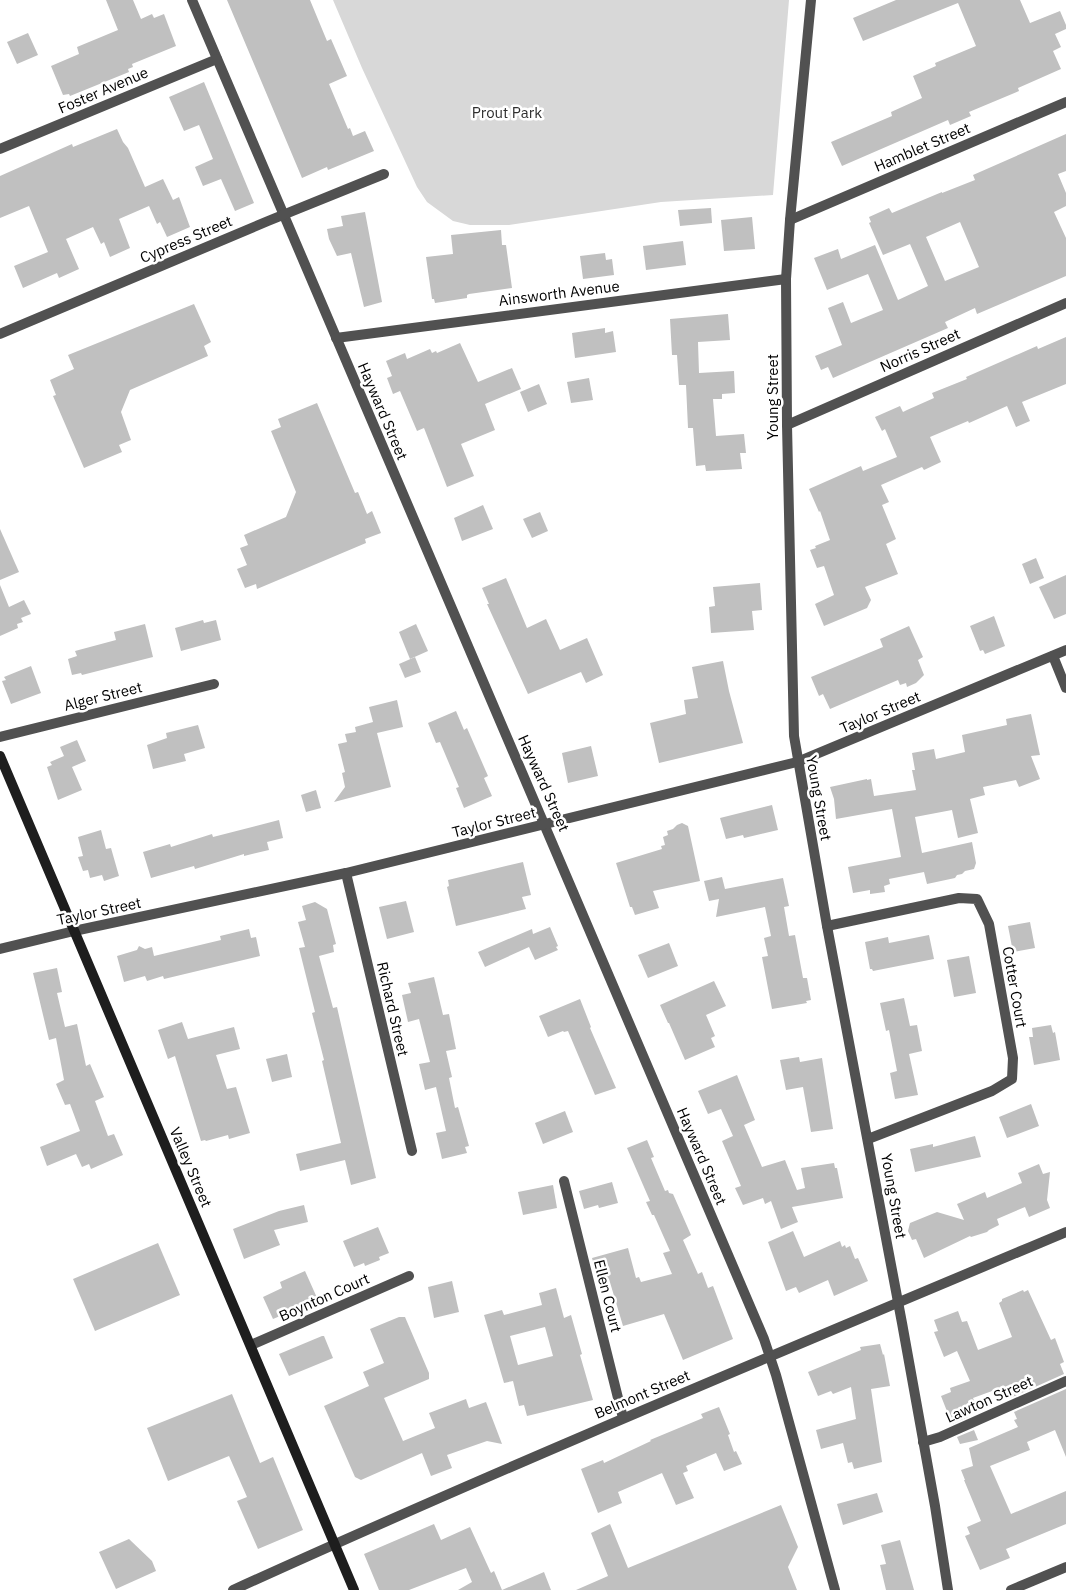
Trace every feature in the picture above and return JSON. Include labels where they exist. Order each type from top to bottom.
[{"type":"main road","name":"Valley Street","points":[[0,756],[354,1590]]},
{"type":"street","name":"Hayward Street","points":[[192,0],[546,825],[770,1356],[835,1590]]},
{"type":"street","name":"Young Street","points":[[811,0],[786,279],[787,425],[794,736],[827,926],[935,1506],[948,1590]]},
{"type":"street","name":"Foster Avenue","points":[[0,149],[217,59]]},
{"type":"street","name":"Hamblet Street","points":[[790,220],[1066,102]]},
{"type":"street","name":"Cypress Street","points":[[0,334],[384,174]]},
{"type":"street","name":"Ainsworth Avenue","points":[[336,338],[786,279]]},
{"type":"street","name":"Norris Street","points":[[787,425],[1066,303]]},
{"type":"street","name":"Taylor Street","points":[[0,949],[74,931],[346,873],[797,762],[1066,650]]},
{"type":"street","points":[[1053,656],[1066,688]]},
{"type":"street","name":"Alger Street","points":[[0,737],[214,684]]},
{"type":"street","name":"Richard Street","points":[[346,873],[412,1151]]},
{"type":"street","name":"Cotter Court","points":[[827,926],[959,898],[977,899],[989,924],[1013,1058],[1012,1079],[992,1091],[868,1139]]},
{"type":"street","name":"Ellen Court","points":[[564,1181],[623,1418]]},
{"type":"street","name":"Belmont Street","points":[[233,1590],[623,1418],[1066,1232]]},
{"type":"street","name":"Boynton Court","points":[[251,1345],[409,1276]]},
{"type":"street","name":"Lawton Street","points":[[923,1442],[940,1437],[1066,1381]]},
{"type":"street","points":[[1011,1590],[1066,1567]]},
{"type":"green space","name":"Prout Park","points":[[333,0],[789,0],[773,195],[661,202],[509,225],[470,225],[453,221],[427,202],[417,187]]},
{"type":"building","points":[[106,0],[133,0],[141,19],[152,14],[154,18],[164,14],[176,46],[132,64],[133,67],[128,69],[129,72],[70,96],[69,94],[63,95],[51,66],[79,54],[77,47],[118,30]]},
{"type":"building","points":[[227,0],[310,0],[327,41],[331,39],[347,76],[329,84],[348,129],[350,128],[353,136],[365,131],[374,151],[328,170],[327,167],[302,178]]},
{"type":"building","points":[[896,0],[1020,0],[1030,23],[1060,11],[1066,29],[1055,34],[1061,47],[1053,51],[1061,69],[1018,88],[1019,91],[969,112],[971,116],[950,125],[948,120],[842,166],[831,142],[892,116],[891,112],[922,98],[913,76],[936,66],[935,63],[976,46],[958,3],[863,41],[853,18]]},
{"type":"building","points":[[28,33],[38,55],[17,64],[7,42]]},
{"type":"building","points":[[204,82],[254,203],[235,211],[221,179],[203,186],[195,167],[213,159],[199,125],[184,131],[169,97]]},
{"type":"building","points":[[117,129],[128,148],[145,187],[163,179],[173,200],[179,197],[190,227],[167,237],[160,222],[157,224],[149,206],[119,219],[130,248],[110,257],[104,242],[101,244],[93,227],[66,239],[79,269],[59,278],[57,273],[23,288],[14,266],[48,252],[29,206],[0,218],[0,176],[72,144],[73,147]]},
{"type":"building","points":[[1066,134],[1066,171],[1058,174],[1066,193],[1066,206],[1054,212],[1066,238],[1066,276],[977,314],[975,308],[945,322],[948,328],[833,378],[828,367],[821,370],[815,356],[842,345],[828,308],[843,302],[851,323],[883,310],[868,274],[827,290],[814,258],[838,249],[841,259],[875,245],[898,300],[928,286],[910,244],[883,255],[869,223],[871,222],[869,217],[889,208],[892,213],[975,180],[973,175]],"holes":[[[960,222],[979,267],[945,281],[926,237]]]},
{"type":"building","points":[[711,208],[712,223],[680,226],[678,210]]},
{"type":"building","points":[[365,212],[382,302],[364,307],[351,253],[337,256],[329,239],[327,229],[343,226],[341,216]]},
{"type":"building","points":[[752,217],[755,249],[724,251],[721,220]]},
{"type":"building","points":[[501,230],[502,245],[506,245],[512,288],[469,294],[467,298],[435,303],[434,299],[432,299],[426,257],[453,254],[451,235]]},
{"type":"building","points":[[683,241],[686,265],[646,270],[643,246]]},
{"type":"building","points":[[605,253],[606,260],[612,259],[614,275],[583,279],[580,256]]},
{"type":"building","points":[[194,304],[211,342],[204,346],[208,356],[130,390],[121,412],[131,440],[119,445],[122,452],[84,468],[53,396],[56,395],[50,380],[74,369],[68,355]]},
{"type":"building","points":[[728,314],[730,340],[698,342],[699,373],[734,371],[735,393],[722,394],[722,399],[713,399],[716,436],[744,434],[746,453],[740,453],[742,469],[706,471],[705,465],[696,466],[693,428],[688,428],[686,385],[679,385],[677,355],[672,355],[670,319]]},
{"type":"building","points":[[605,328],[605,333],[613,331],[616,352],[575,358],[572,333]]},
{"type":"building","points":[[1066,337],[1066,384],[1022,402],[1030,421],[1016,427],[1007,406],[969,423],[968,421],[930,437],[941,462],[924,470],[922,467],[881,485],[889,502],[882,505],[896,539],[886,544],[898,574],[865,587],[871,600],[867,608],[824,626],[815,604],[834,595],[824,566],[817,568],[810,550],[830,540],[820,511],[809,489],[861,466],[863,471],[897,457],[885,429],[882,431],[875,417],[900,406],[903,412],[934,398],[932,393],[967,379],[966,377],[1037,346],[1038,349]]},
{"type":"building","points":[[460,343],[478,382],[512,368],[521,389],[485,404],[495,430],[461,444],[474,476],[447,487],[424,428],[417,431],[400,391],[393,394],[387,378],[392,376],[386,361],[405,353],[407,359],[430,349],[432,353],[436,351],[437,353]]},
{"type":"building","points":[[589,378],[593,400],[571,403],[567,382]]},
{"type":"building","points":[[539,384],[547,404],[528,412],[520,392]]},
{"type":"building","points":[[317,403],[355,493],[358,492],[367,514],[372,511],[381,533],[365,539],[366,543],[257,589],[256,584],[245,588],[237,569],[247,565],[240,548],[248,545],[244,535],[286,517],[296,492],[271,431],[281,427],[278,419]]},
{"type":"building","points":[[483,505],[493,529],[462,541],[454,518]]},
{"type":"building","points":[[540,512],[548,531],[532,538],[523,519]]},
{"type":"building","points":[[0,529],[19,572],[0,580]]},
{"type":"building","points":[[1036,558],[1044,578],[1030,584],[1022,564]]},
{"type":"building","points":[[1066,575],[1066,614],[1054,619],[1039,587]]},
{"type":"building","points":[[506,578],[527,628],[546,619],[560,650],[587,638],[603,675],[586,683],[581,672],[528,694],[487,604],[489,604],[482,588]]},
{"type":"building","points":[[760,583],[762,610],[752,611],[754,630],[711,633],[709,607],[715,606],[713,587]]},
{"type":"building","points":[[0,585],[9,607],[24,600],[31,614],[21,618],[23,622],[17,624],[18,628],[0,636]]},
{"type":"building","points":[[994,616],[1005,646],[985,654],[983,650],[980,651],[970,626]]},
{"type":"building","points":[[203,620],[204,623],[216,620],[221,640],[181,651],[175,628]]},
{"type":"building","points":[[145,624],[153,657],[82,675],[81,673],[72,675],[68,659],[77,656],[75,651],[116,640],[114,632]]},
{"type":"building","points":[[416,624],[428,651],[410,659],[399,632]]},
{"type":"building","points":[[909,626],[923,657],[918,660],[924,675],[916,683],[907,687],[906,683],[900,685],[898,680],[830,709],[823,694],[819,696],[811,677],[883,647],[880,639]]},
{"type":"building","points":[[415,657],[421,672],[405,678],[399,664]]},
{"type":"building","points":[[723,661],[743,743],[659,763],[650,723],[686,714],[684,700],[698,698],[692,667]]},
{"type":"building","points":[[31,666],[41,693],[11,704],[2,681],[6,680],[4,677]]},
{"type":"building","points":[[397,700],[403,727],[377,733],[391,787],[334,802],[345,787],[342,773],[345,772],[338,744],[347,742],[345,734],[356,732],[355,727],[373,722],[369,707]]},
{"type":"building","points":[[456,711],[464,730],[467,728],[488,776],[484,778],[492,796],[464,808],[456,788],[459,787],[440,742],[436,743],[428,723]]},
{"type":"building","points":[[1031,714],[1040,755],[1031,756],[1040,779],[1019,787],[1016,780],[983,787],[985,795],[970,799],[978,833],[958,838],[952,810],[915,817],[922,853],[972,842],[976,863],[974,869],[965,871],[955,878],[927,884],[924,872],[889,879],[890,884],[884,886],[885,892],[870,894],[870,890],[853,893],[848,867],[901,857],[892,809],[836,819],[834,799],[830,787],[871,779],[874,796],[916,790],[912,770],[915,770],[912,753],[934,749],[936,759],[965,752],[962,735],[1007,725],[1006,719]]},
{"type":"building","points":[[198,725],[205,748],[184,754],[186,761],[153,769],[147,745],[167,738],[166,733]]},
{"type":"building","points":[[77,740],[86,761],[72,767],[82,790],[58,800],[47,767],[52,765],[50,762],[64,756],[60,747]]},
{"type":"building","points":[[591,746],[598,776],[568,783],[562,753]]},
{"type":"building","points":[[316,790],[321,808],[306,812],[301,795]]},
{"type":"building","points":[[772,805],[778,830],[744,838],[743,835],[726,839],[720,818]]},
{"type":"building","points":[[279,820],[283,838],[267,842],[269,850],[244,856],[244,854],[195,869],[194,866],[151,878],[143,852],[170,844],[171,847],[212,834],[213,837]]},
{"type":"building","points":[[682,823],[688,826],[700,881],[653,891],[659,908],[635,915],[632,907],[630,907],[616,863],[662,849],[661,846],[665,845],[663,837],[668,835],[667,831]]},
{"type":"building","points":[[101,830],[106,849],[111,848],[119,876],[104,881],[102,875],[90,878],[88,870],[83,871],[78,857],[83,856],[78,837]]},
{"type":"building","points":[[523,862],[531,895],[522,897],[526,909],[456,926],[447,887],[449,886],[448,880]]},
{"type":"building","points":[[722,877],[725,889],[783,878],[789,906],[784,907],[789,936],[795,935],[803,978],[807,978],[811,1000],[806,1001],[807,1003],[772,1009],[762,957],[768,956],[764,938],[771,936],[765,907],[716,917],[719,899],[709,901],[704,881]]},
{"type":"building","points":[[406,901],[414,932],[387,939],[379,907]]},
{"type":"building","points":[[315,902],[327,909],[336,944],[333,945],[334,952],[319,956],[333,1008],[337,1007],[376,1178],[351,1185],[345,1160],[300,1171],[296,1154],[341,1143],[312,1013],[315,1012],[299,948],[305,947],[298,922],[306,920],[302,906]]},
{"type":"building","points":[[1030,922],[1035,948],[1013,952],[1008,926]]},
{"type":"building","points":[[550,927],[558,950],[535,960],[529,947],[485,967],[478,952],[532,929],[533,934]]},
{"type":"building","points":[[249,929],[251,938],[256,937],[260,956],[164,979],[163,976],[147,981],[145,976],[124,982],[117,956],[137,950],[139,946],[145,949],[152,947],[154,956],[221,940],[220,936]]},
{"type":"building","points":[[929,935],[934,959],[873,971],[870,969],[865,942],[888,937],[889,943]]},
{"type":"building","points":[[669,943],[678,966],[648,978],[638,955]]},
{"type":"building","points":[[969,956],[976,993],[954,997],[947,960]]},
{"type":"building","points":[[57,968],[62,992],[57,993],[65,1027],[77,1024],[86,1066],[90,1064],[104,1097],[95,1101],[108,1136],[114,1134],[123,1155],[91,1169],[89,1164],[82,1167],[76,1154],[47,1166],[40,1147],[80,1131],[70,1104],[65,1105],[56,1084],[64,1080],[56,1038],[49,1040],[33,973]]},
{"type":"building","points":[[434,977],[443,1015],[449,1014],[456,1049],[446,1051],[452,1077],[449,1078],[455,1108],[458,1107],[469,1146],[465,1147],[467,1153],[442,1159],[436,1133],[446,1131],[436,1087],[425,1090],[419,1064],[430,1062],[419,1019],[408,1022],[402,995],[411,993],[408,983]]},
{"type":"building","points":[[714,981],[726,1006],[706,1015],[715,1036],[711,1038],[715,1047],[685,1060],[660,1005]]},
{"type":"building","points":[[904,998],[910,1026],[917,1025],[922,1051],[909,1054],[918,1095],[895,1099],[890,1073],[897,1071],[889,1030],[886,1031],[880,1003]]},
{"type":"building","points":[[580,999],[590,1028],[616,1088],[595,1095],[568,1031],[548,1037],[539,1016]]},
{"type":"building","points":[[182,1022],[188,1039],[234,1027],[240,1049],[216,1055],[227,1089],[236,1087],[250,1133],[229,1139],[228,1135],[201,1141],[175,1056],[168,1059],[158,1030]]},
{"type":"building","points":[[1051,1025],[1053,1033],[1055,1032],[1060,1060],[1034,1065],[1029,1037],[1033,1037],[1032,1028]]},
{"type":"building","points":[[287,1054],[292,1077],[272,1082],[266,1059]]},
{"type":"building","points":[[799,1057],[800,1062],[822,1058],[833,1129],[811,1132],[803,1087],[786,1090],[780,1060]]},
{"type":"building","points":[[737,1075],[755,1120],[744,1125],[762,1167],[785,1160],[797,1190],[805,1188],[801,1168],[834,1163],[835,1168],[837,1168],[843,1198],[792,1207],[798,1222],[781,1229],[771,1201],[765,1204],[763,1198],[743,1205],[735,1188],[741,1186],[722,1141],[733,1136],[721,1109],[708,1114],[698,1091]]},
{"type":"building","points":[[1031,1104],[1039,1126],[1007,1138],[999,1117]]},
{"type":"building","points":[[565,1111],[573,1132],[543,1144],[535,1123]]},
{"type":"building","points":[[975,1136],[981,1157],[915,1172],[910,1149],[933,1144],[933,1147]]},
{"type":"building","points":[[647,1140],[654,1157],[651,1158],[665,1191],[668,1190],[669,1193],[673,1194],[691,1235],[683,1240],[698,1274],[702,1272],[708,1288],[713,1286],[733,1339],[683,1360],[664,1314],[623,1326],[609,1279],[598,1280],[592,1258],[628,1248],[636,1278],[639,1277],[641,1282],[672,1274],[663,1253],[670,1251],[646,1202],[650,1201],[627,1148]]},
{"type":"building","points":[[1039,1164],[1043,1174],[1050,1172],[1047,1200],[1050,1208],[1029,1217],[1025,1207],[997,1219],[999,1225],[987,1232],[970,1236],[924,1258],[916,1239],[912,1240],[908,1231],[910,1223],[937,1212],[964,1220],[957,1204],[985,1192],[987,1198],[1022,1183],[1018,1173]]},
{"type":"building","points":[[612,1182],[618,1203],[599,1208],[598,1205],[584,1209],[579,1191]]},
{"type":"building","points":[[553,1185],[557,1208],[523,1215],[518,1192]]},
{"type":"building","points":[[304,1205],[308,1222],[274,1230],[280,1245],[244,1259],[233,1229],[279,1211]]},
{"type":"building","points":[[378,1227],[389,1253],[379,1257],[380,1260],[365,1266],[364,1263],[354,1267],[343,1241]]},
{"type":"building","points":[[793,1231],[804,1257],[840,1241],[842,1247],[845,1245],[846,1248],[850,1246],[855,1259],[858,1258],[868,1281],[834,1296],[828,1280],[799,1293],[796,1287],[786,1291],[768,1242]]},
{"type":"building","points":[[158,1243],[180,1295],[95,1331],[73,1279]]},
{"type":"building","points":[[305,1271],[318,1300],[273,1319],[263,1297],[282,1288],[280,1282]]},
{"type":"building","points":[[452,1281],[459,1312],[434,1318],[428,1287]]},
{"type":"building","points":[[556,1288],[564,1318],[571,1315],[593,1400],[527,1416],[524,1405],[519,1406],[513,1381],[504,1383],[484,1315],[502,1310],[504,1315],[542,1305],[539,1293]],"holes":[[[545,1327],[553,1356],[518,1365],[510,1336]]]},
{"type":"building","points":[[1023,1290],[1024,1292],[1028,1290],[1051,1340],[1055,1338],[1064,1362],[1060,1364],[1064,1374],[1008,1399],[1003,1387],[973,1398],[977,1408],[966,1413],[968,1417],[952,1424],[941,1396],[951,1392],[950,1388],[970,1381],[957,1351],[944,1357],[934,1332],[938,1331],[934,1320],[958,1311],[962,1322],[967,1321],[978,1350],[1012,1337],[999,1303],[1002,1299]]},
{"type":"building","points":[[399,1317],[405,1317],[429,1373],[429,1379],[384,1398],[403,1441],[435,1428],[429,1413],[466,1399],[469,1408],[486,1402],[502,1444],[487,1441],[447,1455],[452,1468],[431,1476],[422,1453],[361,1480],[355,1477],[324,1406],[369,1386],[363,1372],[384,1363],[370,1329]]},
{"type":"building","points":[[324,1336],[333,1358],[289,1376],[279,1354]]},
{"type":"building","points":[[880,1344],[884,1354],[890,1386],[871,1389],[882,1462],[854,1469],[852,1462],[848,1463],[843,1443],[821,1449],[816,1430],[856,1419],[851,1387],[833,1394],[831,1391],[818,1396],[808,1372],[861,1350],[860,1347]]},
{"type":"building","points":[[1066,1389],[1066,1457],[1055,1430],[1027,1442],[1030,1450],[990,1466],[1011,1514],[1066,1491],[1066,1524],[1006,1549],[1010,1558],[980,1570],[965,1536],[970,1534],[967,1527],[981,1521],[961,1470],[973,1466],[969,1448],[1018,1427],[1014,1420],[1017,1419],[1014,1412]]},
{"type":"building","points":[[232,1394],[260,1463],[273,1457],[303,1530],[258,1549],[237,1501],[247,1497],[229,1456],[168,1481],[147,1428]]},
{"type":"building","points":[[719,1407],[730,1434],[728,1435],[734,1452],[736,1451],[742,1464],[724,1471],[716,1453],[686,1466],[688,1471],[683,1473],[694,1498],[676,1505],[662,1473],[618,1492],[622,1503],[598,1513],[581,1469],[603,1460],[604,1463],[650,1440],[703,1418],[701,1414]]},
{"type":"building","points":[[974,1430],[978,1440],[960,1444],[957,1437]]},
{"type":"building","points":[[877,1493],[883,1512],[843,1525],[837,1504]]},
{"type":"building","points":[[781,1505],[798,1547],[788,1567],[797,1590],[576,1590],[608,1576],[591,1533],[610,1524],[628,1568]]},
{"type":"building","points":[[434,1524],[441,1540],[470,1527],[491,1573],[494,1571],[502,1590],[458,1590],[472,1582],[466,1568],[409,1590],[379,1590],[364,1554]]},
{"type":"building","points":[[129,1539],[152,1561],[156,1571],[116,1589],[99,1552]]},
{"type":"building","points":[[900,1540],[914,1590],[886,1590],[880,1565],[886,1564],[881,1545]]},
{"type":"building","points":[[544,1572],[551,1590],[502,1590]]}]
